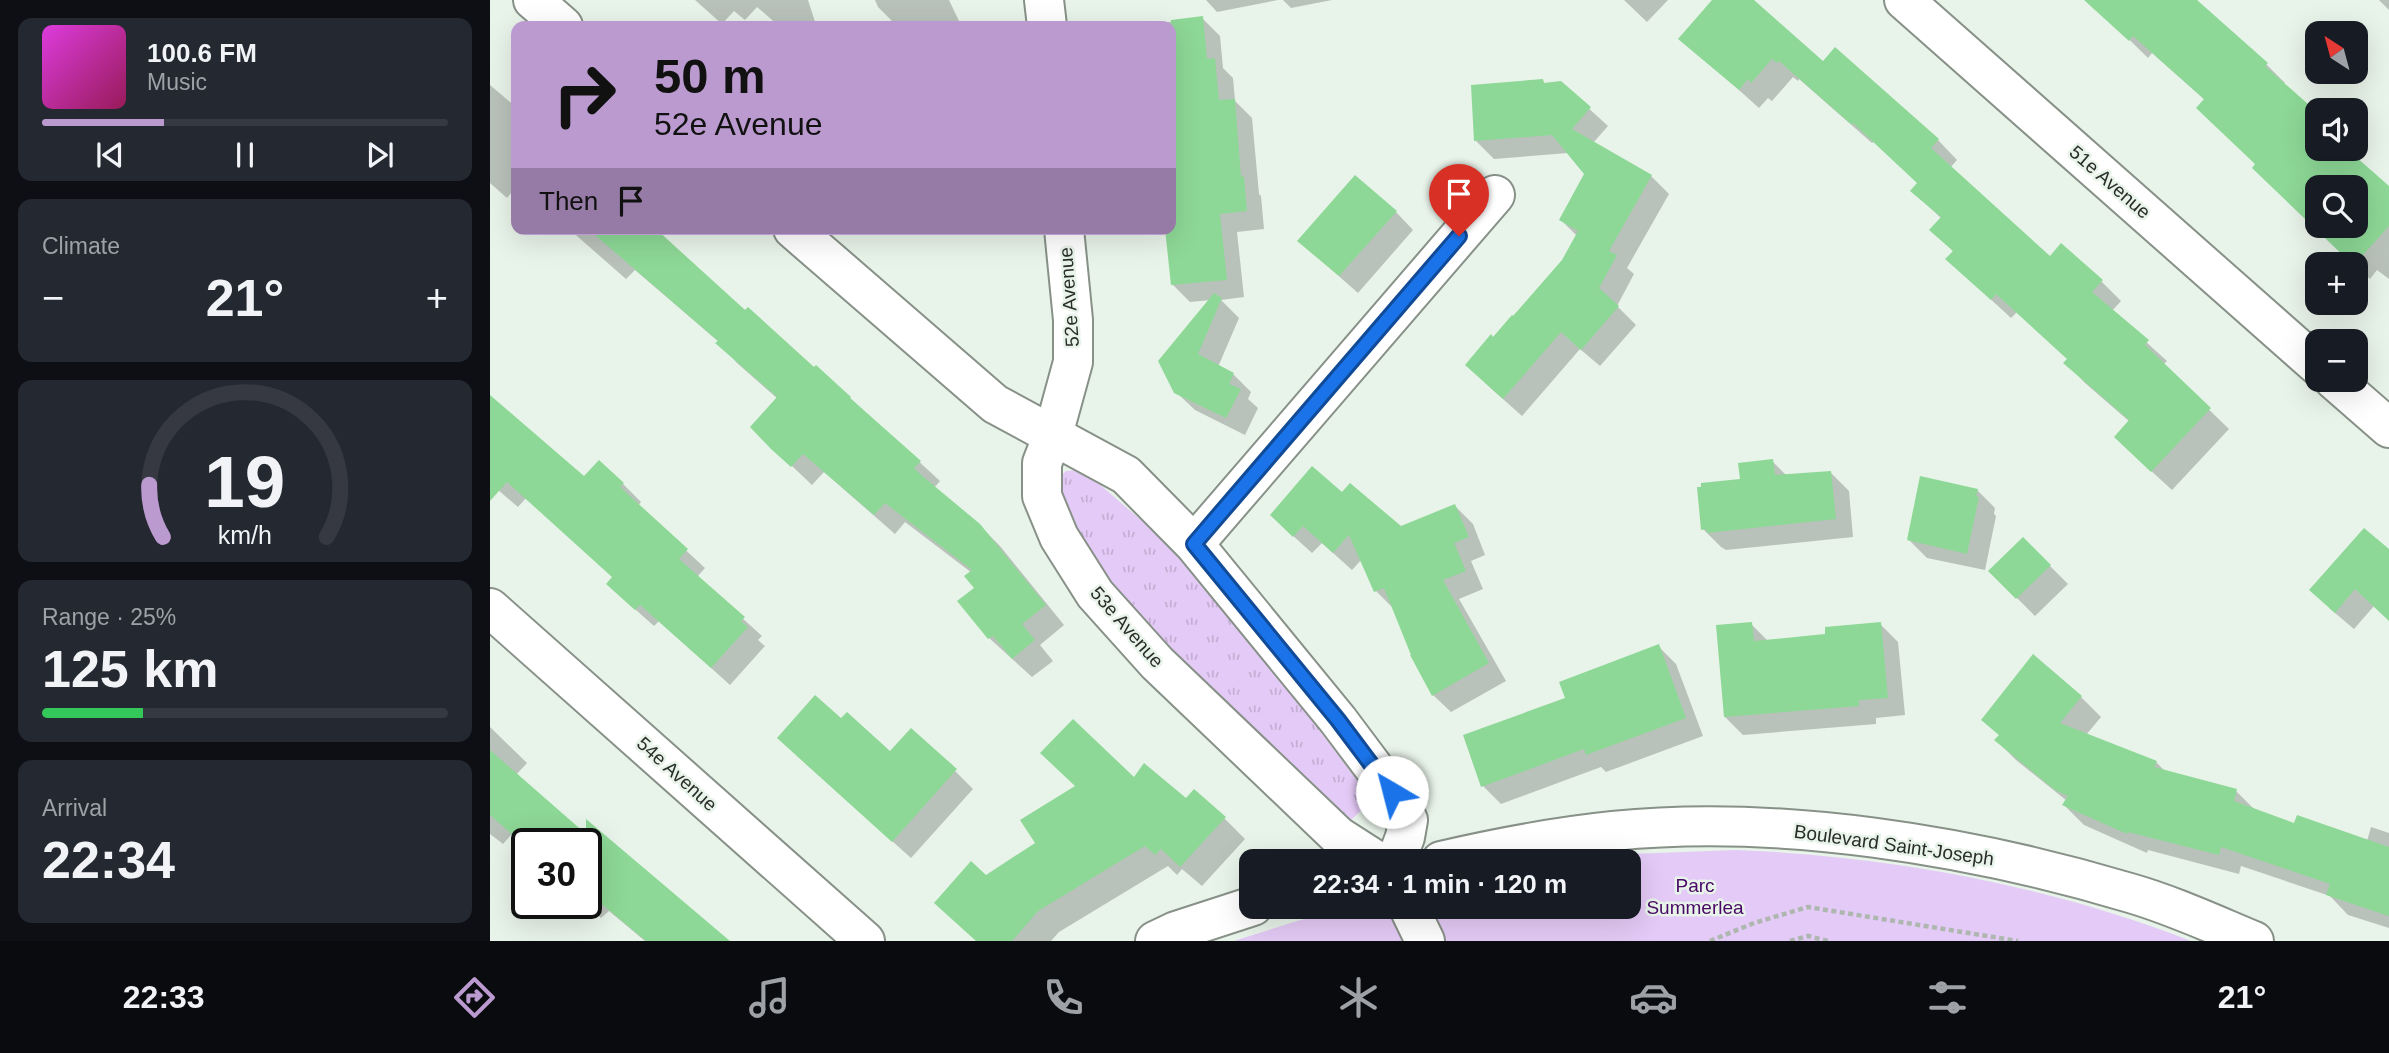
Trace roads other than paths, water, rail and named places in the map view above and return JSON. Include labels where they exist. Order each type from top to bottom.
[{"type":"street","points":[[533,0],[557,21]]},
{"type":"street","points":[[1044,0],[1046,21]]},
{"type":"street","name":"51e Avenue","points":[[1904,0],[2305,354]]},
{"type":"street","points":[[1194,544],[1495,195]]},
{"type":"street","points":[[800,235],[995,404],[1126,475],[1194,544],[1338,720],[1392,792],[1408,820],[1400,849]]},
{"type":"street","name":"52e Avenue","points":[[1053,435],[1073,362],[1073,320],[1064,235]]},
{"type":"street","points":[[2348,392],[2389,428]]},
{"type":"street","name":"53e Avenue","points":[[1053,435],[1042,463],[1042,496],[1059,537],[1095,594],[1157,663],[1338,836],[1358,849]]},
{"type":"street","name":"54e Avenue","points":[[490,608],[865,941]]},
{"type":"street","name":"Boulevard Saint-Joseph","points":[[1504,849],[1614,831],[1690,828],[1791,829],[1900,842],[2064,874],[2133,894],[2253,941]]},
{"type":"street","points":[[1155,941],[1176,931],[1239,911]]},
{"type":"street","points":[[1414,919],[1425,941]]},
{"type":"park label","name":"Parc Summerlea","points":[[1695,896]]}]
